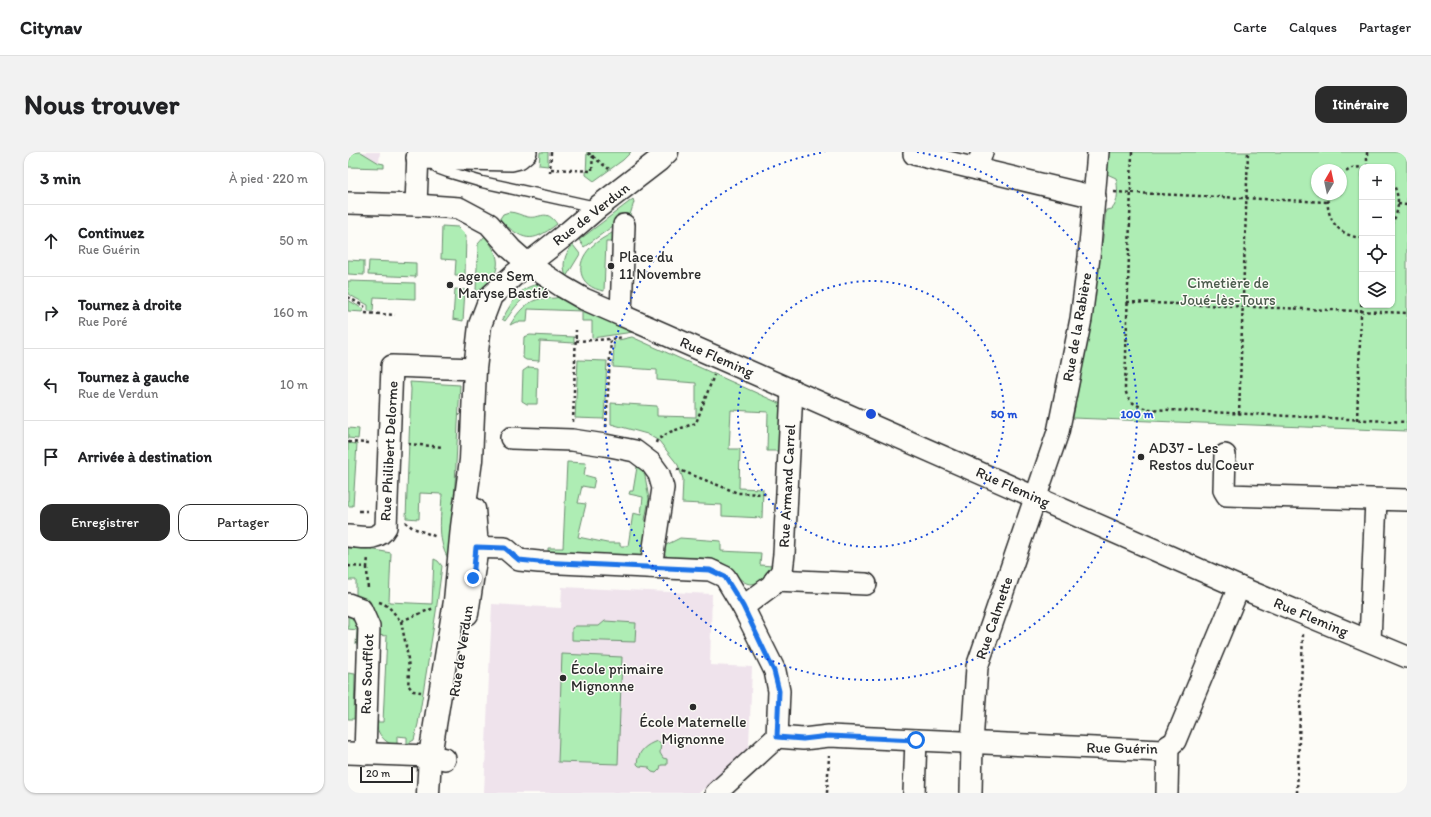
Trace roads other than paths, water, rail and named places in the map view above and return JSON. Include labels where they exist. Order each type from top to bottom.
[{"type":"main road","name":"Rue de Verdun","points":[[436,793],[437,757],[454,601],[468,547],[475,369],[480,324],[491,296],[598,207],[654,165],[667,152]]},
{"type":"main road","name":"Rue de Verdun","points":[[428,793],[437,757]]},
{"type":"street","points":[[416,205],[422,156],[511,160],[519,158],[526,152]]},
{"type":"street","name":"Rue de la Rabière","points":[[1035,497],[1058,432],[1081,319],[1095,194],[1098,152]]},
{"type":"street","points":[[914,154],[979,160],[1095,194]]},
{"type":"street","points":[[348,203],[459,208],[489,224],[511,249],[521,270],[563,287],[584,299],[621,315],[624,225]]},
{"type":"street","name":"Rue Fleming","points":[[621,315],[1239,587],[1407,657]]},
{"type":"street","name":"Rue Philibert Delorme","points":[[348,536],[376,537],[382,534],[386,528],[392,366],[475,369]]},
{"type":"street","name":"Rue Armand Carrel","points":[[743,606],[771,586],[782,570],[792,390]]},
{"type":"street","points":[[511,438],[572,440],[635,451],[655,468],[663,488],[651,567]]},
{"type":"street","points":[[1225,455],[1224,490],[1227,495],[1407,500]]},
{"type":"street","name":"Rue Calmette","points":[[972,743],[977,667],[1035,497]]},
{"type":"street","points":[[1370,642],[1376,500]]},
{"type":"street","points":[[468,547],[505,548],[519,560],[525,561],[710,570],[725,577],[743,606],[774,671],[779,691],[777,737],[716,793]]},
{"type":"street","points":[[775,580],[866,584]]},
{"type":"street","name":"Rue Guérin","points":[[777,737],[803,739],[829,736],[1163,751],[1175,741],[1239,587]]},
{"type":"street","name":"Rue Soufflot","points":[[348,604],[361,609],[369,627],[356,753]]},
{"type":"street","points":[[914,793],[916,740]]},
{"type":"street","points":[[970,793],[972,743]]},
{"type":"street","points":[[1167,793],[1168,746]]},
{"type":"street","points":[[356,753],[437,757]]},
{"type":"lane","points":[[422,156],[437,168],[482,182],[598,207]]},
{"type":"place","name":"Place du 11 Novembre","points":[[611,266]]},
{"type":"place","name":"agence Sem Maryse Bastié","points":[[450,285]]},
{"type":"place","name":"AD37 - Les Restos du Coeur","points":[[1141,457]]},
{"type":"place","name":"École primaire Mignonne","points":[[563,678]]},
{"type":"place","name":"École Maternelle Mignonne","points":[[693,707]]},
{"type":"park label","name":"Cimetière de Joué-lès-Tours","points":[[1228,292]]}]
